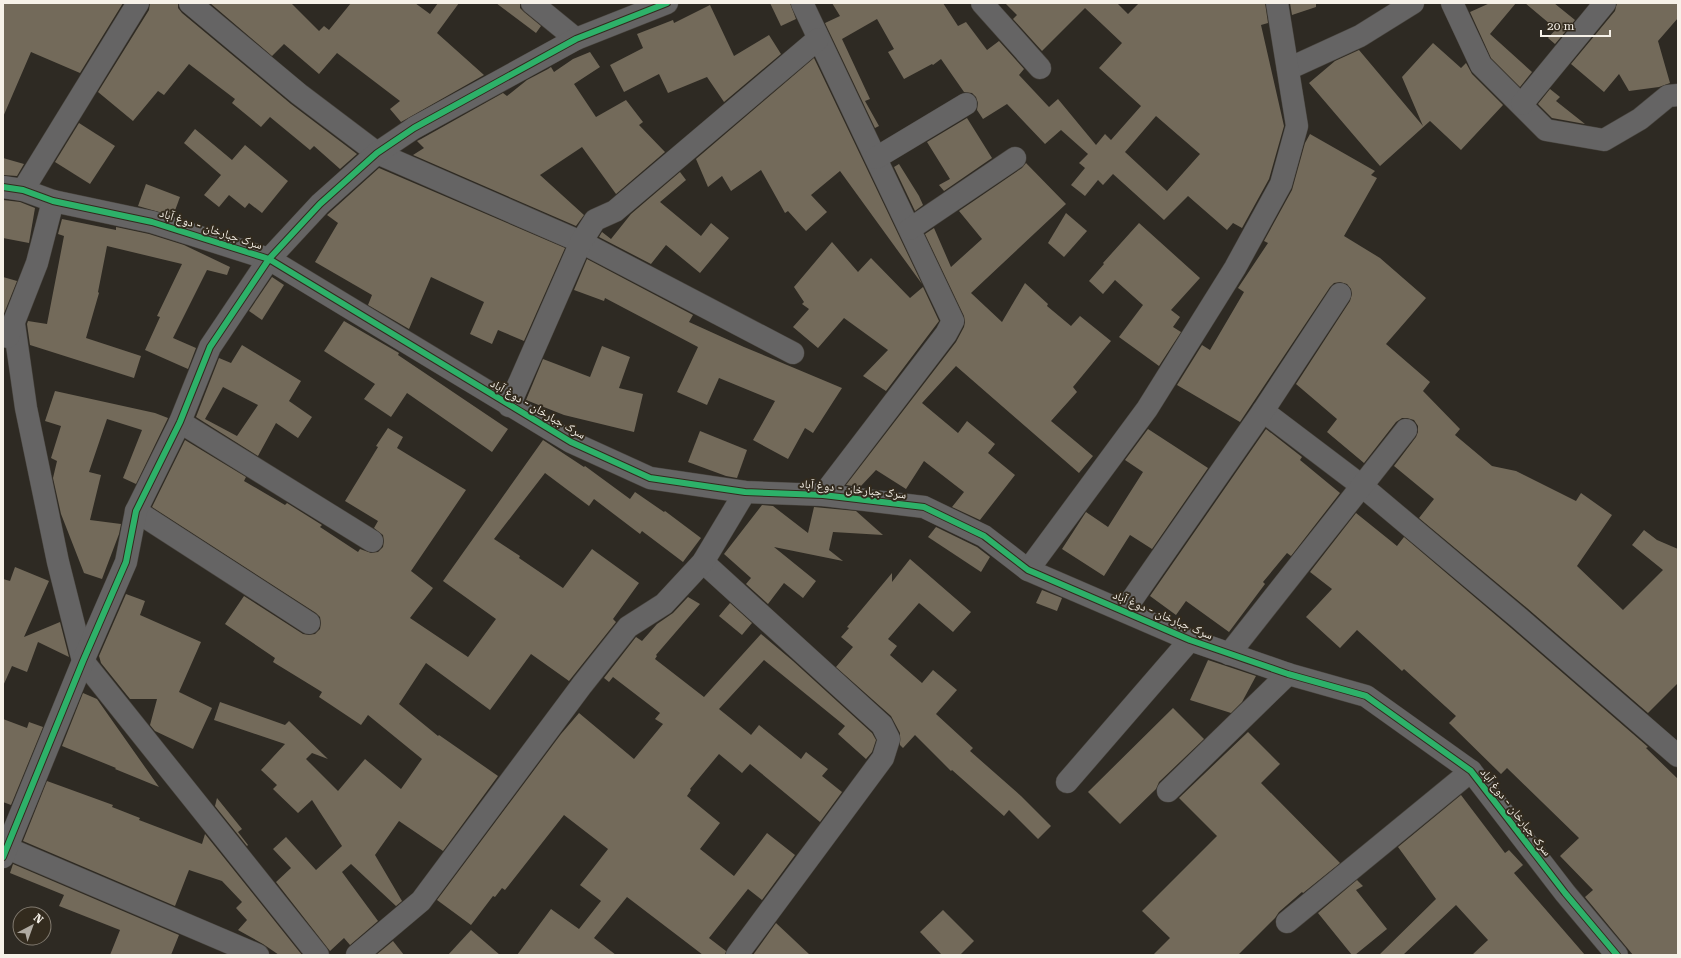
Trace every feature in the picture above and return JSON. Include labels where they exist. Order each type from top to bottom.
[{"type":"street","points":[[13,189],[138,3]]},
{"type":"street","points":[[190,3],[299,94],[377,153],[581,242],[792,353]]},
{"type":"street","points":[[532,3],[576,39]]},
{"type":"street","points":[[258,955],[5,852],[83,661],[126,562],[136,511],[180,422],[210,347],[269,259],[320,204],[377,153],[414,128],[576,39],[666,3]]},
{"type":"street","points":[[802,3],[953,320],[942,340],[823,495]]},
{"type":"street","points":[[982,3],[1040,68]]},
{"type":"street","points":[[1028,570],[1147,409],[1235,268],[1281,184],[1297,126],[1277,3]]},
{"type":"street","points":[[1288,70],[1360,36],[1413,3]]},
{"type":"street","points":[[1452,3],[1481,65],[1522,104],[1546,130],[1604,140],[1640,119],[1668,96],[1678,95]]},
{"type":"street","points":[[1522,104],[1605,3]]},
{"type":"street","points":[[509,406],[581,242],[595,220],[615,211],[818,39]]},
{"type":"street","points":[[876,158],[966,104]]},
{"type":"street","points":[[910,229],[1015,158]]},
{"type":"street","name":"سرک جبارخان - دوغ آباد","points":[[13,189],[53,201],[152,222],[269,259],[509,406],[571,442],[650,478],[745,492],[823,495],[924,507],[984,536],[1028,570],[1190,640],[1288,674],[1366,696],[1470,771],[1565,893],[1617,955]]},
{"type":"street","points":[[3,349],[37,263],[53,201]]},
{"type":"street","points":[[1124,611],[1263,411],[1340,294]]},
{"type":"street","points":[[14,324],[26,408],[58,562],[83,661],[318,955]]},
{"type":"street","points":[[1263,411],[1362,486],[1674,746]]},
{"type":"street","points":[[180,422],[372,541]]},
{"type":"street","points":[[1229,654],[1406,430]]},
{"type":"street","points":[[357,955],[421,901],[582,685],[628,627],[664,604],[703,562],[745,492]]},
{"type":"street","points":[[136,511],[309,624]]},
{"type":"street","points":[[703,562],[882,725],[889,740],[883,758],[737,955]]},
{"type":"street","points":[[1066,782],[1190,640]]},
{"type":"street","points":[[1168,791],[1288,674]]},
{"type":"street","points":[[1287,922],[1470,771]]},
{"type":"building","points":[[3,3],[123,3],[80,73],[31,52],[3,117]]},
{"type":"building","points":[[150,3],[178,3],[178,8],[182,13],[291,104],[357,154],[340,169],[314,146],[310,150],[270,117],[261,127],[232,103],[235,99],[189,64],[164,95],[158,91],[133,121],[98,92],[149,10]]},
{"type":"building","points":[[210,3],[291,3],[319,31],[324,26],[329,30],[351,3],[415,3],[430,14],[438,3],[459,3],[437,33],[484,75],[401,122],[390,109],[400,101],[337,53],[319,74],[284,44],[272,56]]},
{"type":"building","points":[[496,3],[520,3],[520,8],[541,26],[536,33]]},
{"type":"building","points":[[770,3],[790,3],[796,19],[781,26]]},
{"type":"building","points":[[832,3],[943,3],[958,26],[966,22],[987,50],[999,41],[1024,69],[1019,75],[1049,107],[1058,99],[1096,145],[1105,134],[1111,140],[1141,106],[1099,68],[1122,43],[1085,8],[1042,51],[1013,19],[1017,15],[1005,3],[1117,3],[1128,14],[1139,3],[1265,3],[1268,23],[1261,25],[1284,126],[1269,179],[1242,228],[1233,223],[1227,230],[1188,196],[1164,220],[1113,174],[1103,185],[1098,180],[1085,196],[1071,185],[1085,168],[1079,163],[1088,154],[1061,130],[1045,144],[1007,104],[983,119],[977,110],[978,103],[976,97],[972,93],[964,92],[941,59],[933,65],[932,64],[904,79],[888,52],[894,49],[877,19],[842,39],[870,99],[865,101],[879,126],[875,128],[825,23],[840,16]],"holes":[[[1156,116],[1200,154],[1167,191],[1125,152]]]},
{"type":"building","points":[[1290,3],[1316,3],[1316,7],[1292,15]]},
{"type":"building","points":[[1490,3],[1516,3],[1490,34],[1532,72],[1520,87],[1491,58],[1470,12]]},
{"type":"building","points":[[1525,3],[1554,3],[1575,20],[1555,44],[1548,38],[1556,29]]},
{"type":"building","points":[[1617,3],[1678,3],[1678,18],[1658,41],[1670,83],[1659,87],[1629,91],[1619,74],[1604,92],[1571,64],[1615,11]]},
{"type":"building","points":[[710,5],[734,56],[769,35],[781,54],[724,102],[707,77],[668,93],[659,74],[624,92],[610,65],[643,48],[637,34],[673,20],[674,23]]},
{"type":"building","points":[[1433,43],[1461,68],[1466,63],[1472,74],[1503,105],[1461,150],[1430,121],[1380,166],[1309,83],[1335,61],[1359,50],[1423,126],[1402,77]]},
{"type":"building","points":[[590,52],[600,67],[574,84],[596,117],[626,100],[643,122],[639,125],[665,152],[616,194],[582,147],[540,175],[584,215],[576,226],[413,155],[424,148],[417,141],[503,93],[507,96],[527,80],[551,67],[554,72],[573,59]]},
{"type":"building","points":[[814,58],[922,284],[840,171],[811,195],[827,212],[806,231],[788,211],[785,213],[761,170],[731,191],[722,176],[708,187],[696,159]]},
{"type":"building","points":[[1550,89],[1560,97],[1556,101],[1585,124],[1552,118],[1538,104]]},
{"type":"building","points":[[967,118],[992,158],[944,191],[939,185],[950,179],[927,142]]},
{"type":"building","points":[[79,123],[115,146],[90,184],[55,162]]},
{"type":"building","points":[[195,129],[232,160],[245,145],[288,181],[262,213],[249,203],[245,208],[229,195],[219,207],[204,195],[221,175],[184,143]]},
{"type":"building","points":[[1310,134],[1375,171],[1371,175],[1377,178],[1344,236],[1380,258],[1426,298],[1386,344],[1430,382],[1423,391],[1460,429],[1455,435],[1492,466],[1516,471],[1576,501],[1581,493],[1612,515],[1577,566],[1623,610],[1663,570],[1632,545],[1644,530],[1657,540],[1678,549],[1678,683],[1648,713],[1527,608],[1419,518],[1434,499],[1394,466],[1416,437],[1418,426],[1414,420],[1402,418],[1396,422],[1364,463],[1327,432],[1337,419],[1296,384],[1350,301],[1352,294],[1351,289],[1347,284],[1340,282],[1334,283],[1330,287],[1240,422],[1177,385],[1202,345],[1210,350],[1244,292],[1238,288],[1268,243],[1264,241],[1292,190],[1305,143]]},
{"type":"building","points":[[3,158],[24,164],[17,176],[3,175]]},
{"type":"building","points":[[1026,163],[1066,204],[971,293],[1002,322],[1025,283],[1048,304],[1047,306],[1071,326],[1080,316],[1111,341],[1073,387],[1077,392],[1051,421],[1093,456],[1079,473],[956,366],[922,403],[958,433],[967,421],[995,444],[988,453],[1015,475],[980,520],[952,507],[964,492],[924,461],[906,489],[876,470],[860,487],[846,485],[956,342],[964,327],[964,316],[925,234],[934,228],[951,267],[982,239],[959,211],[1022,168]]},
{"type":"building","points":[[899,164],[923,205],[915,211],[894,167]]},
{"type":"building","points":[[379,168],[565,248],[524,341],[498,330],[492,344],[470,334],[484,302],[431,277],[409,329],[368,305],[372,295],[315,262],[338,223],[327,215]]},
{"type":"building","points":[[680,172],[686,180],[660,202],[701,236],[711,223],[729,238],[700,273],[666,245],[651,264],[599,237],[602,232],[611,239],[631,214]]},
{"type":"building","points":[[146,184],[180,197],[173,216],[138,206]]},
{"type":"building","points":[[3,200],[20,202],[35,208],[29,243],[3,238]]},
{"type":"building","points":[[1066,213],[1087,231],[1064,257],[1048,243]]},
{"type":"building","points":[[62,219],[116,230],[116,227],[149,234],[184,245],[230,267],[227,275],[207,270],[173,338],[196,348],[188,369],[145,350],[160,317],[157,316],[182,264],[107,246],[99,293],[86,338],[141,356],[134,378],[30,345],[27,324],[28,321],[47,324],[64,236],[58,234]]},
{"type":"building","points":[[1139,223],[1200,278],[1171,310],[1180,317],[1173,327],[1181,332],[1159,366],[1119,337],[1143,305],[1115,280],[1103,294],[1089,281]]},
{"type":"building","points":[[832,242],[858,272],[871,258],[910,298],[923,287],[939,321],[886,391],[863,376],[888,350],[844,318],[818,348],[793,327],[809,309],[802,304],[804,302],[794,287]]},
{"type":"building","points":[[587,259],[693,315],[689,322],[842,388],[813,433],[805,428],[788,459],[753,440],[775,401],[719,378],[707,405],[677,392],[698,347],[605,298],[604,301],[574,290]]},
{"type":"building","points":[[3,277],[17,281],[3,316]]},
{"type":"building","points":[[272,277],[284,285],[262,320],[249,311]]},
{"type":"building","points":[[344,321],[399,353],[398,355],[508,429],[492,452],[407,393],[391,417],[364,399],[375,384],[324,351]]},
{"type":"building","points":[[242,345],[301,381],[289,401],[312,417],[298,438],[276,423],[258,456],[196,417],[219,358],[231,363]],"holes":[[[223,387],[258,405],[237,436],[205,419]]]},
{"type":"building","points":[[602,346],[630,357],[619,388],[643,394],[634,432],[564,415],[526,400],[543,359],[590,377]]},
{"type":"building","points":[[55,391],[155,413],[168,418],[136,484],[123,478],[142,430],[107,419],[89,472],[101,475],[90,520],[121,524],[119,534],[102,579],[84,573],[61,514],[53,478],[57,461],[51,458],[61,426],[45,421]]},
{"type":"building","points":[[388,428],[403,437],[397,448],[466,490],[411,571],[433,588],[410,618],[468,657],[496,619],[443,581],[543,440],[584,467],[585,466],[630,499],[635,492],[664,512],[665,511],[701,538],[683,562],[642,531],[640,534],[594,499],[589,506],[545,473],[494,539],[563,588],[592,549],[639,583],[613,619],[616,622],[569,681],[531,654],[490,710],[426,663],[399,704],[438,736],[439,735],[498,776],[443,851],[399,821],[375,855],[402,901],[396,906],[351,864],[342,872],[378,921],[350,945],[344,938],[330,951],[276,882],[291,868],[273,849],[286,837],[316,870],[342,846],[312,800],[298,813],[273,789],[277,785],[261,770],[285,744],[214,720],[220,702],[285,725],[289,721],[328,759],[312,753],[306,759],[338,791],[365,759],[401,789],[422,759],[368,715],[361,725],[319,697],[322,692],[273,662],[275,658],[225,624],[244,596],[303,634],[315,634],[320,629],[321,623],[320,617],[316,613],[152,507],[185,440],[246,477],[244,481],[285,505],[287,503],[322,525],[320,527],[358,552],[360,549],[371,553],[378,552],[383,547],[384,541],[383,535],[374,528],[378,521],[345,501],[378,447],[376,446]]},
{"type":"building","points":[[1148,429],[1208,468],[1152,549],[1130,535],[1104,576],[1062,549],[1086,512],[1108,527],[1143,472],[1125,460]]},
{"type":"building","points":[[1266,429],[1302,457],[1300,460],[1340,493],[1291,556],[1287,553],[1263,582],[1265,584],[1229,632],[1186,601],[1176,615],[1150,596]]},
{"type":"building","points":[[700,431],[747,450],[737,478],[726,476],[688,462]]},
{"type":"building","points":[[762,505],[773,506],[808,533],[814,507],[856,511],[883,535],[833,532],[829,550],[843,561],[774,547],[816,581],[803,598],[784,583],[768,604],[746,584],[751,578],[724,554]]},
{"type":"building","points":[[1356,513],[1397,546],[1404,537],[1648,747],[1646,748],[1678,779],[1678,955],[1633,955],[1585,897],[1593,890],[1560,856],[1579,838],[1507,768],[1501,774],[1449,723],[1456,716],[1404,669],[1402,671],[1357,630],[1340,648],[1306,617],[1332,589],[1310,572]]},
{"type":"building","points":[[936,527],[977,547],[990,557],[981,572],[928,537]]},
{"type":"building","points":[[910,559],[971,612],[953,632],[919,603],[888,639],[897,646],[890,655],[922,683],[933,670],[957,690],[936,714],[973,748],[970,751],[1021,796],[1051,826],[1038,839],[1009,810],[1004,816],[952,770],[951,771],[915,735],[903,748],[900,745],[900,733],[891,716],[836,667],[853,647],[841,637],[849,628],[847,627],[892,573],[892,582]]},
{"type":"building","points":[[15,567],[49,581],[24,637],[60,622],[69,657],[38,642],[27,672],[12,666],[3,686],[3,579],[10,581]]},
{"type":"building","points":[[1042,590],[1062,598],[1057,611],[1036,603]]},
{"type":"building","points":[[126,594],[145,601],[140,615],[201,642],[179,692],[212,708],[193,749],[155,731],[150,725],[157,699],[130,699],[101,663],[99,656]]},
{"type":"building","points":[[688,597],[700,604],[656,655],[657,656],[655,659],[704,697],[761,634],[872,733],[876,740],[872,752],[866,759],[838,734],[845,726],[764,660],[719,709],[751,735],[759,725],[801,759],[806,752],[828,769],[822,776],[842,792],[820,822],[750,764],[742,773],[719,754],[690,789],[691,790],[687,796],[720,823],[700,849],[734,876],[767,833],[795,855],[762,900],[748,889],[709,938],[726,951],[725,955],[703,955],[627,897],[594,938],[616,955],[517,955],[551,909],[579,929],[601,901],[580,885],[608,849],[564,815],[505,890],[502,888],[495,897],[493,896],[471,925],[437,900],[561,734],[579,713],[634,759],[663,724],[655,719],[660,713],[613,677],[609,682],[604,678],[636,637],[642,641],[657,624],[673,613]]},
{"type":"building","points":[[730,603],[752,623],[742,635],[719,616]]},
{"type":"building","points":[[1208,660],[1256,676],[1242,702],[1231,713],[1190,700]]},
{"type":"building","points":[[83,693],[97,699],[159,787],[62,746]]},
{"type":"building","points":[[1173,708],[1204,739],[1159,782],[1156,789],[1120,824],[1088,792]]},
{"type":"building","points":[[3,719],[27,728],[29,722],[43,727],[11,805],[3,802]]},
{"type":"building","points":[[1248,732],[1280,764],[1261,783],[1340,863],[1279,912],[1275,918],[1238,955],[1153,955],[1170,938],[1142,911],[1217,836],[1179,798]]},
{"type":"building","points":[[47,781],[113,805],[112,807],[140,818],[139,820],[202,844],[205,834],[302,955],[279,955],[238,930],[247,920],[236,908],[242,902],[222,881],[189,870],[175,906],[23,841]]},
{"type":"building","points":[[1461,795],[1505,853],[1509,850],[1523,865],[1514,873],[1585,955],[1472,955],[1488,940],[1456,905],[1403,955],[1379,955],[1436,899],[1398,847]]},
{"type":"building","points":[[217,798],[242,829],[238,832],[248,845],[247,846],[215,806]]},
{"type":"building","points":[[13,864],[179,935],[171,955],[110,955],[120,930],[59,906],[64,895],[10,873]]},
{"type":"building","points":[[1357,880],[1363,886],[1356,890],[1387,929],[1355,955],[1352,955],[1318,913]]},
{"type":"building","points":[[943,910],[974,941],[960,955],[942,955],[920,932]]},
{"type":"building","points":[[776,923],[810,955],[753,955]]},
{"type":"building","points":[[471,930],[500,955],[448,955]]},
{"type":"building","points":[[393,941],[404,955],[376,955]]},
{"type":"cycle path","points":[[3,857],[83,661],[126,562],[136,511],[180,422],[210,347],[269,259],[320,204],[377,153],[414,128],[576,39],[667,3]]},
{"type":"cycle path","points":[[3,187],[23,190],[53,201],[152,222],[269,259],[571,442],[650,478],[745,492],[823,495],[924,507],[984,536],[1028,570],[1190,640],[1288,674],[1366,696],[1471,771],[1565,893],[1617,955]]}]
